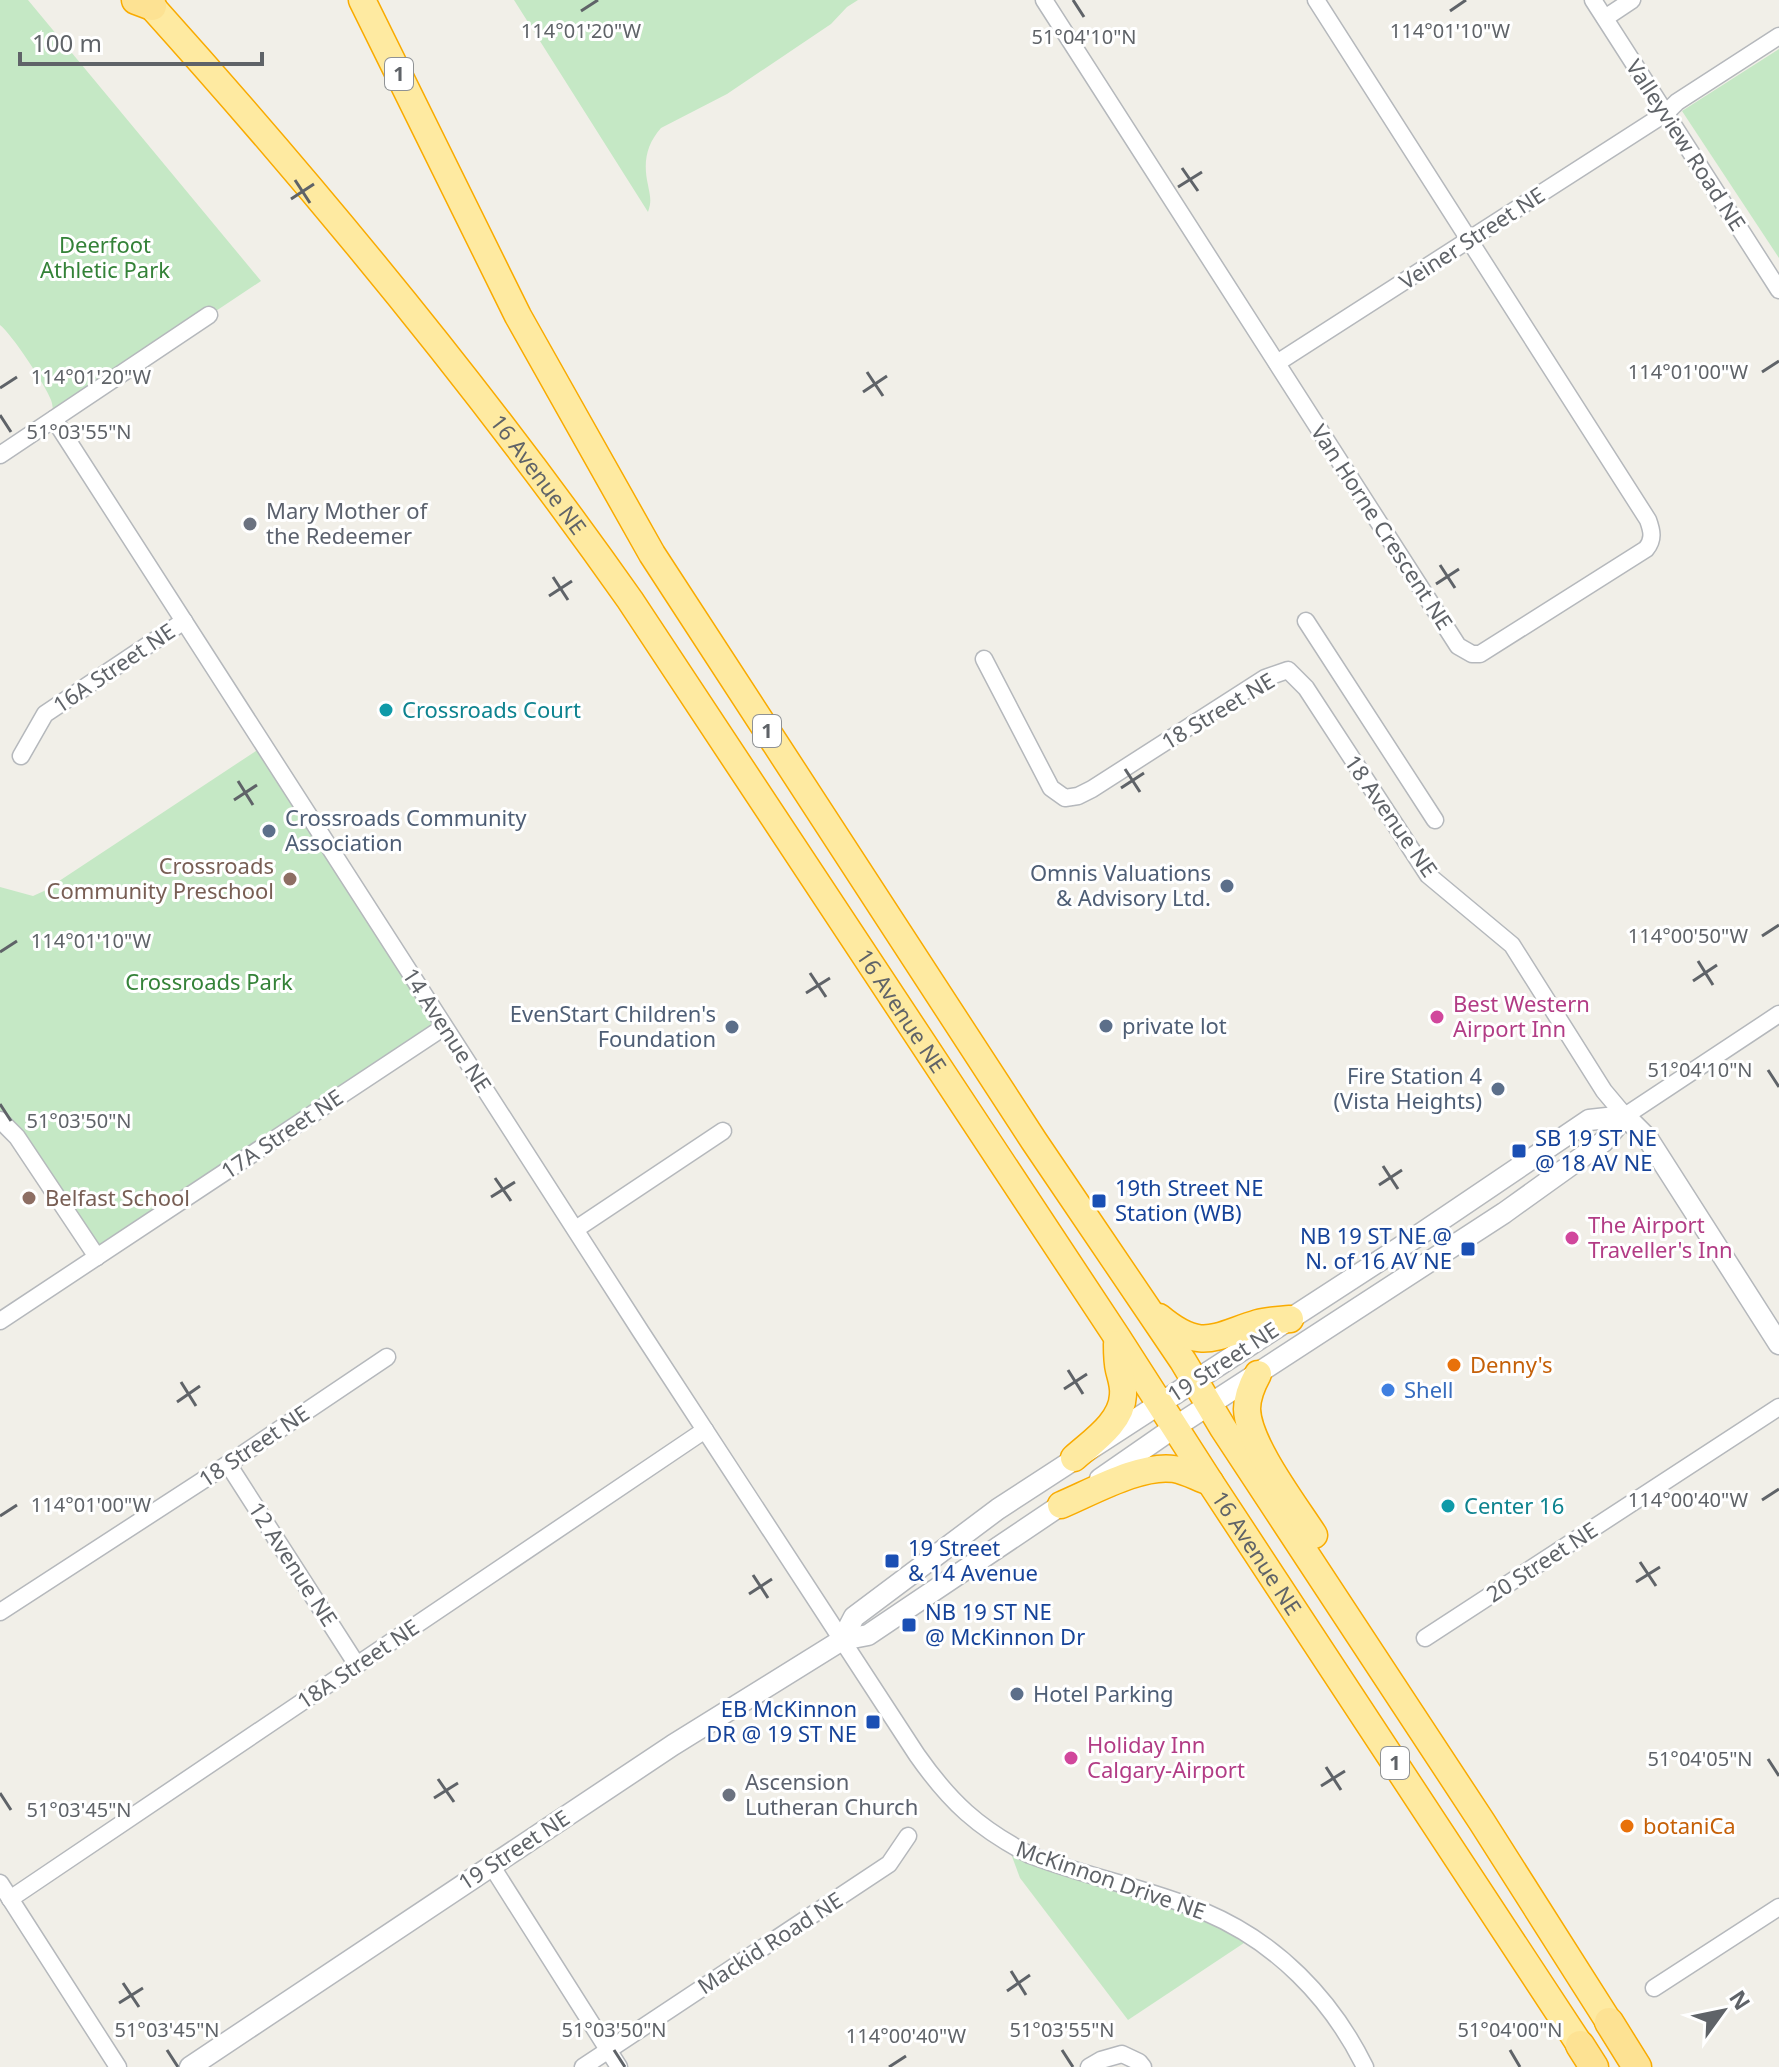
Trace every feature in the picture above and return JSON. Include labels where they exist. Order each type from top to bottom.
[{"type":"highway","name":"16 Avenue NE","points":[[362,0],[518,316],[652,554],[1034,1141],[1146,1305],[1482,1822],[1637,2067]]},
{"type":"highway","name":"16 Avenue NE","points":[[145,2],[217,80],[365,254],[552,491],[673,664],[1117,1337],[1587,2060]]},
{"type":"highway","points":[[1146,1305],[1183,1334],[1203,1339],[1228,1335],[1261,1322],[1290,1319]]},
{"type":"highway","points":[[1074,1458],[1102,1433],[1118,1412],[1123,1397],[1117,1337]]},
{"type":"highway","points":[[1258,1374],[1248,1398],[1250,1428],[1258,1446],[1368,1619],[1371,1654]]},
{"type":"highway","points":[[1061,1505],[1120,1480],[1165,1468],[1210,1482]]},
{"type":"street","name":"Van Horne Crescent NE","points":[[1044,0],[1458,646],[1472,654],[1480,654],[1646,549],[1652,537],[1651,529],[1316,0]]},
{"type":"street","name":"Valleyview Road NE","points":[[1593,0],[1779,290]]},
{"type":"street","points":[[1605,18],[1632,0]]},
{"type":"street","name":"Veiner Street NE","points":[[1277,363],[1666,113],[1677,102],[1779,36]]},
{"type":"street","points":[[0,455],[209,315]]},
{"type":"street","name":"14 Avenue NE","points":[[54,419],[842,1640]]},
{"type":"street","name":"16A Street NE","points":[[21,756],[45,714],[184,621]]},
{"type":"street","name":"18 Avenue NE","points":[[1306,621],[1435,820]]},
{"type":"street","name":"18 Street NE","points":[[984,659],[1051,788],[1065,798],[1092,789],[1265,678],[1288,670]]},
{"type":"street","name":"18 Avenue NE","points":[[1288,670],[1306,688],[1428,875],[1512,945],[1604,1091],[1648,1139],[1779,1344]]},
{"type":"street","name":"19 Street NE","points":[[190,2067],[673,1745],[842,1640],[868,1635],[1175,1427],[1504,1213],[1603,1142],[1625,1116],[1779,1014]]},
{"type":"street","name":"17A Street NE","points":[[0,1321],[444,1027]]},
{"type":"street","name":"19 Street NE","points":[[842,1640],[854,1617],[998,1509],[1074,1458],[1413,1239],[1589,1120],[1625,1116]]},
{"type":"street","points":[[0,1120],[17,1137],[97,1257]]},
{"type":"street","points":[[576,1229],[723,1131]]},
{"type":"street","name":"18 Street NE","points":[[0,1612],[387,1357]]},
{"type":"street","name":"20 Street NE","points":[[1425,1638],[1779,1407]]},
{"type":"street","name":"18A Street NE","points":[[10,1899],[705,1430]]},
{"type":"street","name":"12 Avenue NE","points":[[228,1464],[357,1665]]},
{"type":"street","name":"McKinnon Drive NE","points":[[842,1640],[933,1778],[956,1805],[980,1825],[1030,1855],[1203,1911],[1253,1937],[1280,1957],[1320,1998],[1340,2022],[1365,2067]]},
{"type":"street","name":"Mackid Road NE","points":[[583,2067],[889,1864],[908,1836]]},
{"type":"street","points":[[491,1865],[619,2067]]},
{"type":"street","points":[[0,1883],[118,2067]]},
{"type":"street","points":[[1654,1988],[1779,1907]]},
{"type":"street","points":[[1089,2067],[1122,2054],[1143,2067]]},
{"type":"green space","name":"Deerfoot Athletic Park","points":[[0,0],[28,0],[261,281],[54,419],[52,402],[42,384],[0,325]]},
{"type":"green space","points":[[514,0],[858,0],[831,24],[727,94],[661,128],[647,155],[648,212]]},
{"type":"green space","points":[[1779,49],[1779,258],[1682,111]]},
{"type":"green space","name":"Crossroads Park","points":[[265,745],[444,1027],[97,1257],[0,1120],[0,887],[33,896],[44,891]]},
{"type":"green space","points":[[1007,1843],[1253,1937],[1128,2020],[1020,1878]]},
{"type":"place","name":"Mary Mother of the Redeemer","points":[[250,524]]},
{"type":"place","name":"Crossroads Court","points":[[386,710]]},
{"type":"place","name":"Crossroads Community Association","points":[[269,831]]},
{"type":"place","name":"Crossroads Community Preschool","points":[[290,879]]},
{"type":"place","name":"Omnis Valuations & Advisory Ltd.","points":[[1227,886]]},
{"type":"place","name":"Best Western Airport Inn","points":[[1437,1017]]},
{"type":"place","name":"private lot","points":[[1106,1026]]},
{"type":"place","name":"EvenStart Children's Foundation","points":[[732,1027]]},
{"type":"place","name":"Fire Station 4 (Vista Heights)","points":[[1498,1089]]},
{"type":"place","name":"SB 19 ST NE @ 18 AV NE","points":[[1519,1151]]},
{"type":"place","name":"Belfast School","points":[[29,1198]]},
{"type":"place","name":"19th Street NE Station (WB)","points":[[1099,1201]]},
{"type":"place","name":"The Airport Traveller's Inn","points":[[1572,1238]]},
{"type":"place","name":"NB 19 ST NE @ N. of 16 AV NE","points":[[1468,1249]]},
{"type":"place","name":"Denny's","points":[[1454,1365]]},
{"type":"place","name":"Shell","points":[[1388,1390]]},
{"type":"place","name":"Center 16","points":[[1448,1506]]},
{"type":"place","name":"19 Street & 14 Avenue","points":[[892,1561]]},
{"type":"place","name":"NB 19 ST NE @ McKinnon Dr","points":[[909,1625]]},
{"type":"place","name":"Hotel Parking","points":[[1017,1694]]},
{"type":"place","name":"EB McKinnon DR @ 19 ST NE","points":[[873,1722]]},
{"type":"place","name":"Holiday Inn Calgary-Airport","points":[[1071,1758]]},
{"type":"place","name":"Ascension Lutheran Church","points":[[729,1795]]},
{"type":"place","name":"botaniCa","points":[[1627,1826]]}]
